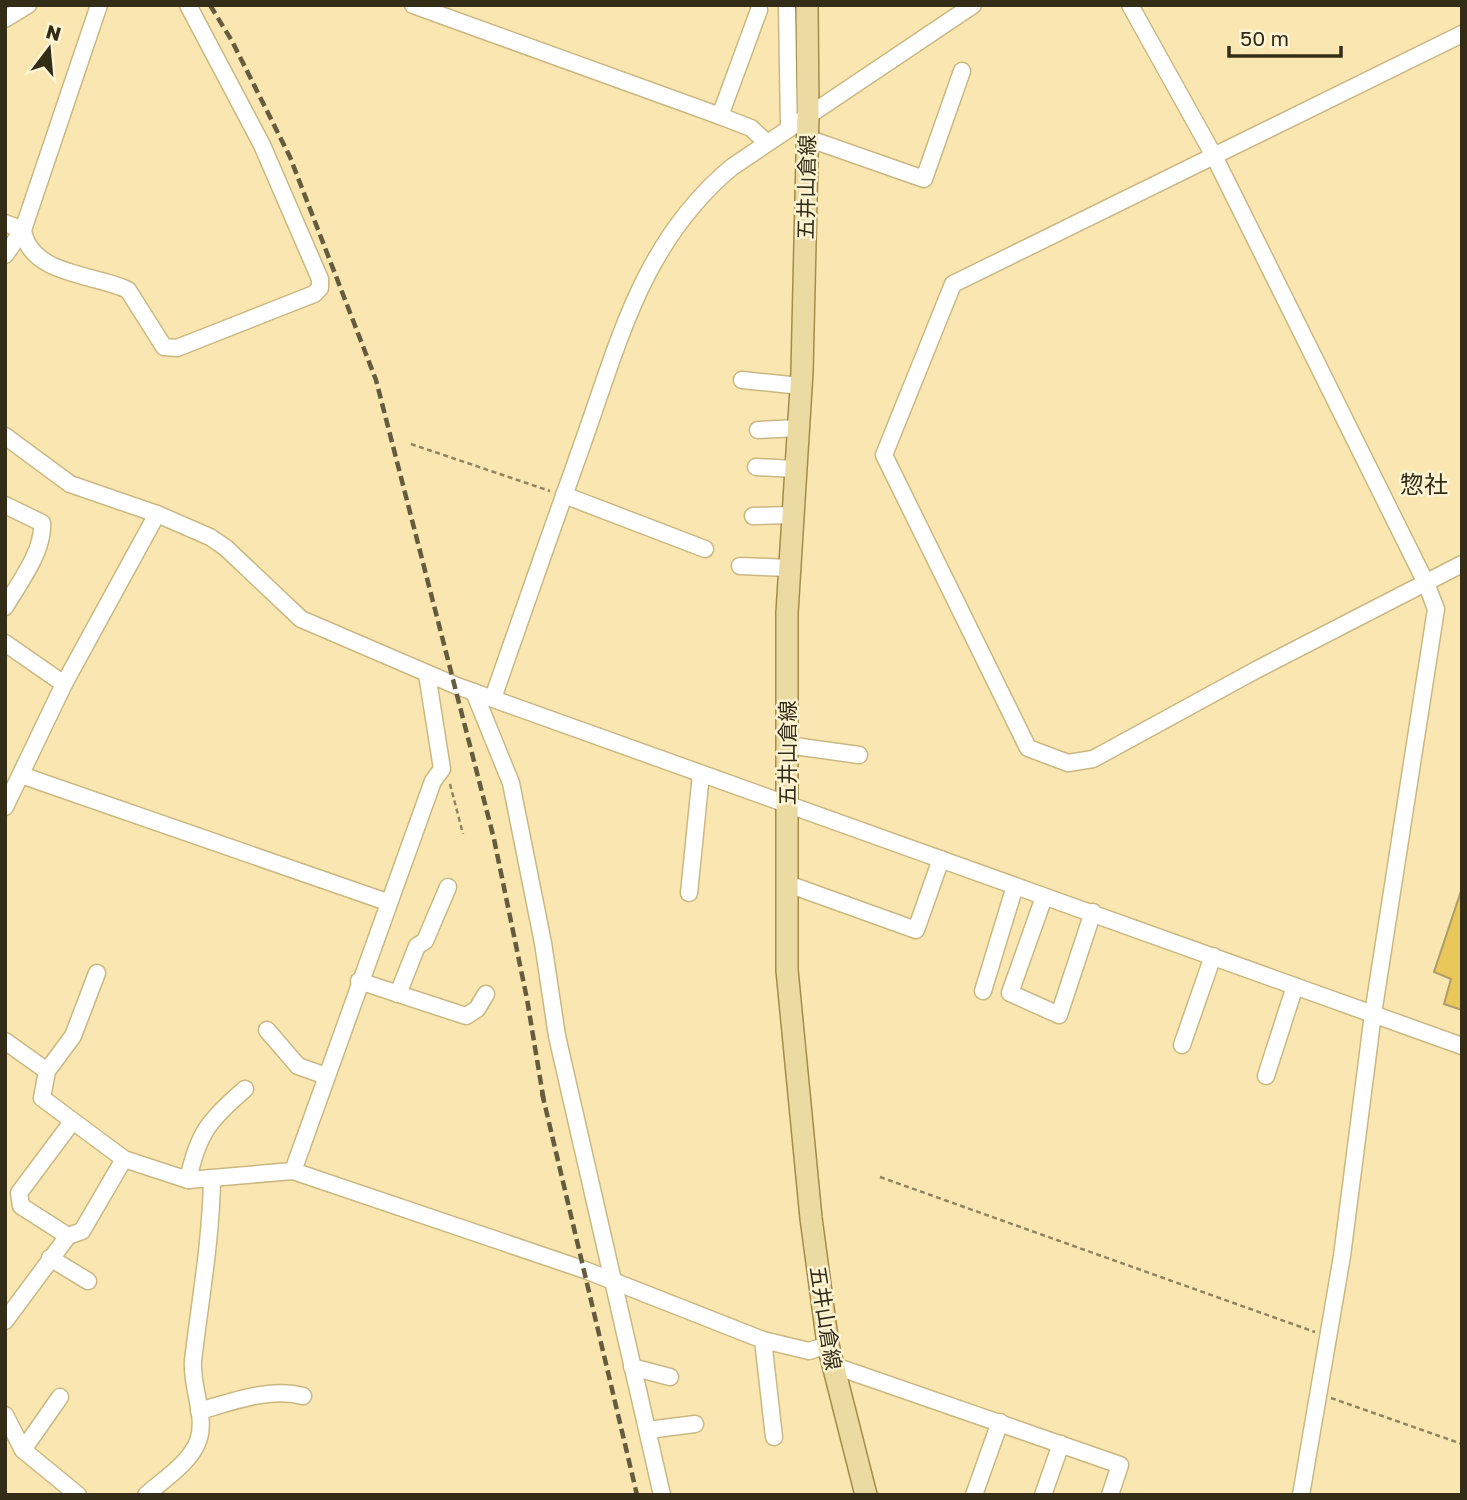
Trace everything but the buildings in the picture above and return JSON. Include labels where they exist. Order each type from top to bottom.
[{"type":"main road","name":"五井山倉線","points":[[807,5],[808,114],[798,134],[802,386],[790,568],[787,970],[811,1218],[830,1355],[866,1495]]},
{"type":"street","points":[[5,19],[28,5]]},
{"type":"street","points":[[5,255],[23,230],[99,5]]},
{"type":"street","points":[[23,230],[24,240],[57,269],[128,290],[164,347],[177,348],[314,294],[320,288],[320,279],[262,145],[227,74],[188,5]]},
{"type":"street","points":[[413,5],[751,128],[766,142]]},
{"type":"street","points":[[786,5],[798,134]]},
{"type":"street","points":[[808,114],[973,5]]},
{"type":"street","points":[[1130,5],[1214,156],[1426,583],[1436,609],[1373,1014],[1342,1256],[1301,1495]]},
{"type":"street","points":[[720,116],[759,10]]},
{"type":"street","points":[[1462,34],[953,284],[884,455],[1028,748],[1068,763],[1093,759],[1256,670],[1462,564]]},
{"type":"street","points":[[493,698],[633,303],[656,255],[701,193],[766,142],[798,134],[924,179],[962,71]]},
{"type":"street","points":[[5,223],[23,230]]},
{"type":"street","points":[[743,380],[802,386]]},
{"type":"street","points":[[758,430],[799,428]]},
{"type":"street","points":[[5,436],[70,484],[157,514],[201,533],[226,548],[301,619],[426,674],[1462,1046]]},
{"type":"street","points":[[756,467],[796,469]]},
{"type":"street","points":[[564,495],[705,549]]},
{"type":"street","points":[[5,505],[42,523],[43,532],[35,553],[5,607]]},
{"type":"street","points":[[5,807],[64,684],[157,514]]},
{"type":"street","points":[[753,516],[793,515]]},
{"type":"street","points":[[740,566],[790,568]]},
{"type":"street","points":[[5,643],[64,684]]},
{"type":"street","points":[[293,1171],[387,902],[433,781],[442,769],[426,674]]},
{"type":"street","points":[[474,692],[510,783],[543,943],[556,1036],[662,1495]]},
{"type":"street","points":[[788,745],[859,754]]},
{"type":"street","points":[[689,893],[701,774]]},
{"type":"street","points":[[21,775],[387,902]]},
{"type":"street","points":[[788,884],[916,930],[941,859]]},
{"type":"street","points":[[983,991],[1015,886]]},
{"type":"street","points":[[397,994],[417,946],[425,941],[448,887]]},
{"type":"street","points":[[1044,897],[1010,993],[1059,1015],[1093,912]]},
{"type":"street","points":[[1182,1045],[1213,956]]},
{"type":"street","points":[[97,973],[73,1036],[47,1071],[42,1098],[124,1158],[188,1180],[293,1171],[611,1280],[763,1340],[830,1355],[1000,1422],[1120,1465],[1110,1495]]},
{"type":"street","points":[[359,981],[466,1016],[477,1009],[486,994]]},
{"type":"street","points":[[1266,1076],[1296,986]]},
{"type":"street","points":[[267,1031],[298,1066],[326,1076]]},
{"type":"street","points":[[5,1041],[47,1071]]},
{"type":"street","points":[[188,1180],[194,1152],[212,1117],[245,1089]]},
{"type":"street","points":[[68,1236],[21,1206],[19,1193],[72,1122]]},
{"type":"street","points":[[5,1321],[68,1236],[82,1231],[124,1158]]},
{"type":"street","points":[[146,1495],[188,1458],[197,1444],[199,1411],[193,1392],[193,1362],[211,1240],[212,1179]]},
{"type":"street","points":[[50,1258],[88,1281]]},
{"type":"street","points":[[763,1340],[774,1437]]},
{"type":"street","points":[[632,1367],[670,1377]]},
{"type":"street","points":[[199,1411],[260,1395],[289,1392],[303,1396]]},
{"type":"street","points":[[23,1450],[60,1396]]},
{"type":"street","points":[[5,1415],[23,1450],[78,1495]]},
{"type":"street","points":[[974,1495],[1000,1422]]},
{"type":"street","points":[[648,1430],[695,1424]]},
{"type":"street","points":[[1043,1495],[1061,1444]]},
{"type":"path","points":[[411,444],[564,495]]},
{"type":"path","points":[[442,769],[452,788],[463,834]]},
{"type":"path","points":[[880,1177],[1328,1337]]},
{"type":"path","points":[[1318,1394],[1462,1444]]},
{"type":"railway","points":[[210,5],[232,41],[290,157],[376,380],[494,839],[527,999],[544,1102]]},
{"type":"railway","points":[[542,1093],[637,1495]]},
{"type":"district","name":"惣社","points":[[1424,483]]}]
